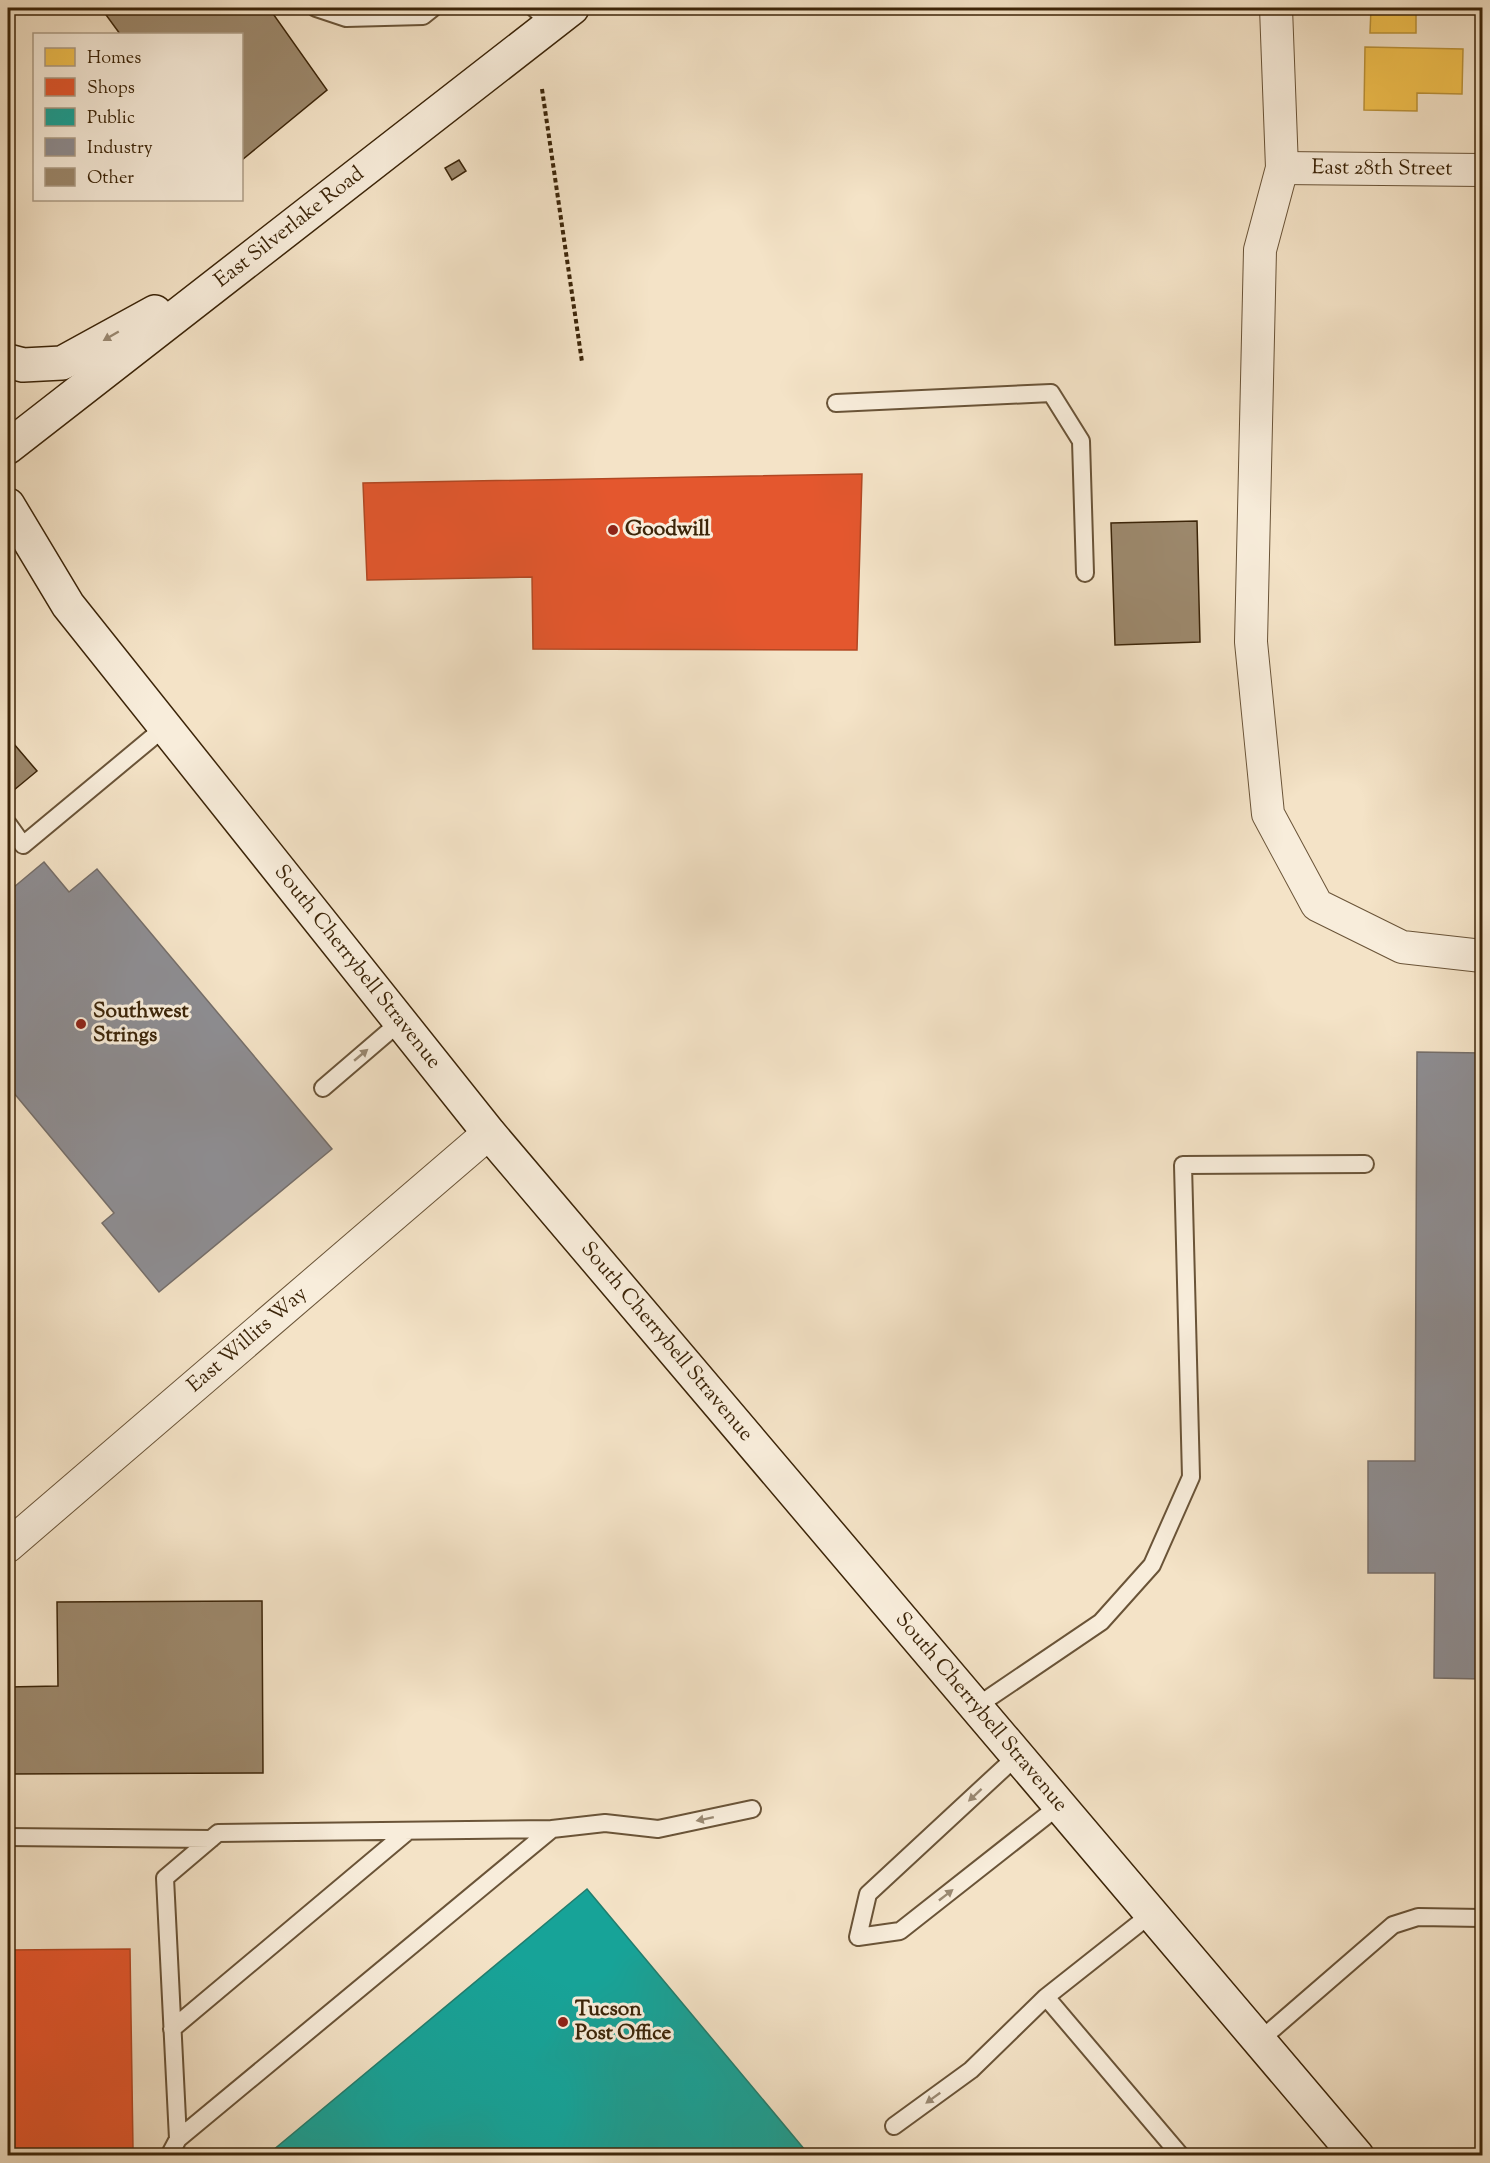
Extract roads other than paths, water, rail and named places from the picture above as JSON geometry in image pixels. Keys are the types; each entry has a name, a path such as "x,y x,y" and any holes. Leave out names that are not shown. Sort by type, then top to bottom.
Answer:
{"street":[{"path":"1276,8 1282,168 1260,250 1251,642 1268,814 1317,905 1402,947 1482,956"},
{"name":"East Silverlake Road","path":"8,447 219,282 552,13"},
{"name":"East 28th Street","path":"1282,168 1482,170"},
{"path":"8,361 23,365 62,363 133,323 219,282"},
{"name":"South Cherrybell Stravenue","path":"8,505 68,605 489,1133 978,1706 1150,1914 1357,2156"},
{"name":"East Willits Way","path":"8,1546 489,1133"}],"lane":[{"path":"316,8 346,18 423,16 433,8"},
{"path":"836,403 1051,393 1081,441 1085,573"},
{"path":"8,824 23,845 165,727"},
{"path":"323,1088 400,1022"},
{"path":"978,1706 1101,1622 1152,1565 1191,1477 1184,1166 1365,1164"},
{"path":"1018,1755 868,1894 858,1937 900,1931 1060,1805"},
{"path":"178,2139 165,1878 218,1833 552,1829 605,1823 658,1829 752,1809"},
{"path":"170,2156 178,2139 552,1829"},
{"path":"172,2029 408,1830"},
{"path":"8,1837 211,1839"},
{"path":"894,2126 971,2070 1046,1997 1150,1914"},
{"path":"1259,2041 1394,1925 1418,1917 1482,1918"},
{"path":"1046,1997 1181,2156"}],"place":[{"name":"Goodwill","path":"613,530"},
{"name":"Southwest Strings","path":"81,1024"},
{"name":"Tucson Post Office","path":"563,2022"}]}
